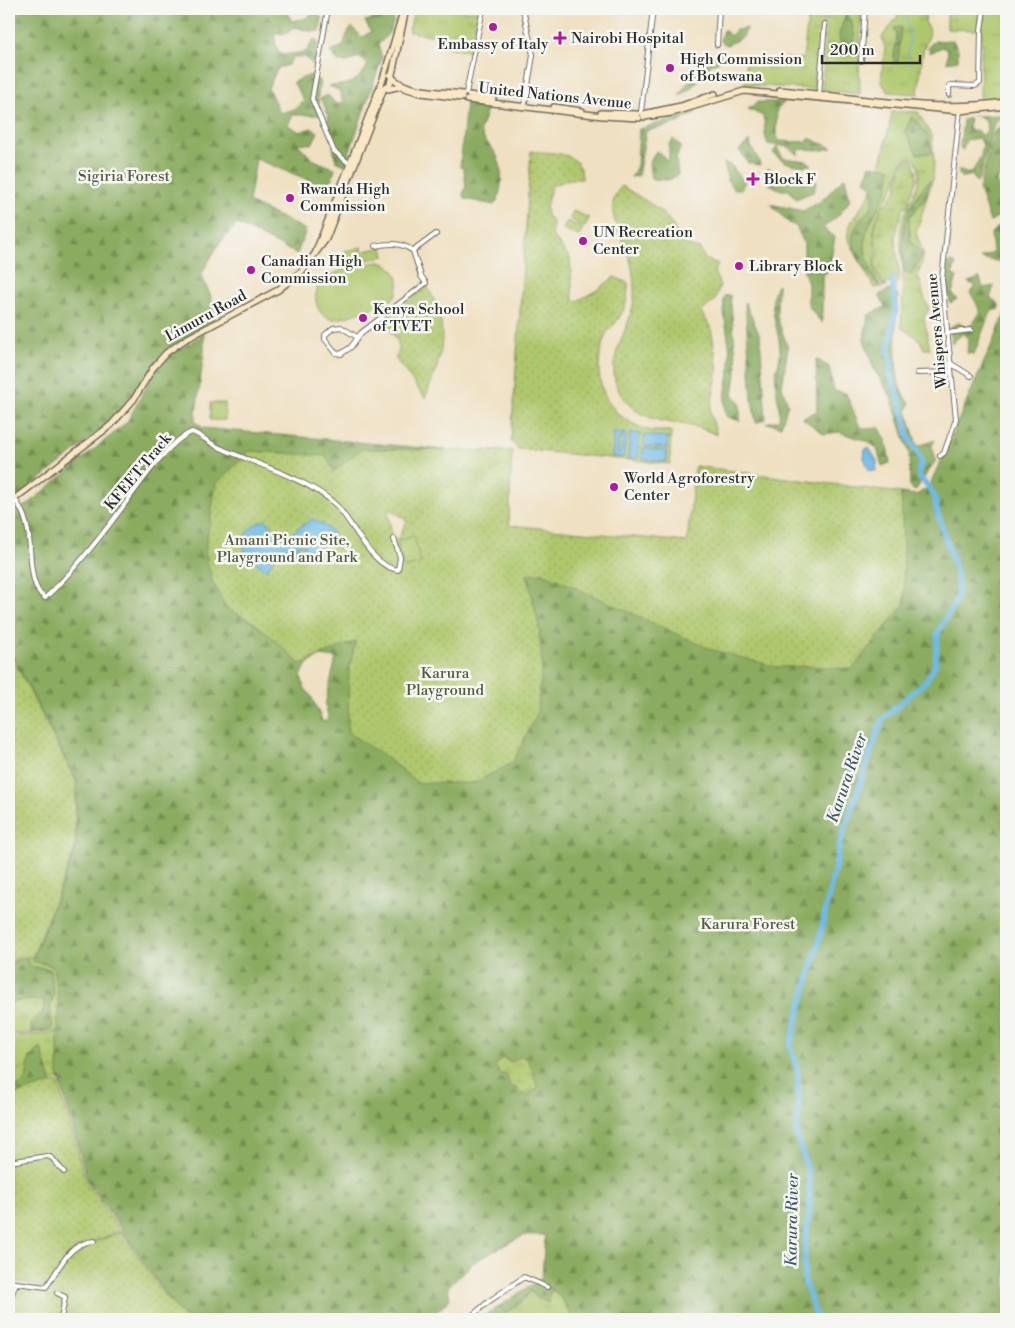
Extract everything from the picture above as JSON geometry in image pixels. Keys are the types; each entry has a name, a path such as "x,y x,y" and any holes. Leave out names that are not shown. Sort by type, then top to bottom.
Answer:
{"street":[{"path":"328,9 312,100 334,151 350,164 354,170"},
{"name":"Limuru Road","path":"312,259 350,164 374,116 386,84 384,75 405,9"},
{"name":"Limuru Road","path":"9,503 111,425 134,399 162,356 198,332 278,290 298,276 312,259 326,239 354,170 358,150 391,76 403,29 405,9"},
{"path":"466,96 483,9"},
{"path":"523,9 533,50 525,103"},
{"path":"641,115 653,9"},
{"path":"717,45 718,9"},
{"path":"860,61 866,9"},
{"path":"949,95 949,86 951,85 975,86 980,83 981,30 984,9"},
{"path":"819,94 824,24"},
{"path":"374,116 388,89 399,84 388,74 384,75"},
{"name":"United Nations Avenue","path":"386,84 399,84 421,93 466,96 604,113 641,115 681,106 741,88 819,94 848,99"},
{"name":"United Nations Avenue","path":"466,96 603,116 672,113 744,91 960,109 1006,106"},
{"name":"United Nations Avenue","path":"960,109 1006,102"},
{"name":"Whispers Avenue","path":"940,456 944,452 956,420 942,267 960,109"},
{"path":"350,164 357,161"},
{"path":"413,251 436,234"},
{"path":"357,337 344,327 331,330 325,335 336,353 345,352 357,337 426,282 413,251 407,247 394,244 375,246"},
{"path":"947,333 971,330"},
{"path":"950,363 971,376"},
{"path":"917,373 951,372"},
{"name":"KFEET Track","path":"15,499 22,511 29,533 35,587 45,598 80,562 160,459 178,441 192,432 220,448 295,480 328,498 343,513 373,554 398,570 400,557 394,539"},
{"path":"9,1162 47,1156 52,1158 64,1172"},
{"path":"9,1282 46,1287 71,1250 80,1244 94,1241"},
{"path":"468,1319 488,1302 524,1277 547,1287"},
{"path":"9,1302 16,1284"},
{"path":"57,1292 65,1297 61,1319"},
{"path":"9,1314 10,1319"}],"green space":[{"name":"Karura Forest","path":"9,9 290,9 288,11 291,21 304,19 316,12 322,18 320,31 310,31 295,27 286,34 274,33 276,46 281,55 306,52 314,39 318,41 313,65 305,57 293,57 288,65 278,68 268,88 280,113 295,109 304,100 293,82 312,74 320,82 318,99 323,115 293,115 288,125 300,132 311,128 318,132 312,144 297,143 312,159 335,169 329,188 256,159 249,202 306,230 297,254 237,224 218,245 201,275 210,294 215,316 211,327 159,358 123,413 10,503 21,507 26,506 127,422 160,362 204,334 204,352 195,421 203,428 445,450 362,449 378,543 392,570 348,732 383,755 539,627 526,574 543,573 776,667 811,666 905,603 901,493 916,495 929,487 1006,312 1006,1319 573,1319 563,1300 551,1288 548,1303 537,1298 531,1290 501,1319 480,1319 542,1278 545,1235 526,1235 473,1263 448,1287 450,1299 430,1319 187,1319 175,1307 88,1181 58,1074 58,997 53,966 32,961 76,849 77,781 9,649","holes":["321,656 336,658 325,705 329,719 323,722 311,696 304,687 301,676 307,664"]},
{"path":"393,9 392,24 388,33 378,45 382,58 345,165 336,161 329,119 324,104 320,99 328,95 336,104 343,102 339,90 328,86 352,82 361,75 368,64 359,57 348,62 338,62 330,52 343,46 347,34 352,27 362,37 371,32 365,21 384,17"},
{"path":"414,9 479,11 470,52 438,45 436,36 409,32"},
{"path":"809,9 825,9 817,89 745,85 746,59 783,62 784,58 803,59"},
{"path":"827,9 862,9 859,54 860,94 822,90"},
{"path":"899,9 926,9 925,22 930,33 923,51 918,94 888,92 881,81 885,48 882,37 897,18"},
{"path":"947,9 982,9 978,30 947,29"},
{"path":"986,9 1006,9 1006,97 980,101 982,22"},
{"path":"846,14 851,19 855,38 849,46 854,52 841,50 839,34"},
{"path":"901,27 898,63 893,63 897,36 894,28"},
{"path":"747,28 743,37 727,45 720,41 723,30 730,36 736,30"},
{"path":"953,40 958,50 958,60 947,62 948,49 942,47 930,53 928,47 934,41"},
{"path":"720,50 721,56 718,62 711,64 697,82 679,96 697,71"},
{"path":"466,102 488,106 480,131 500,163 501,188 494,205 465,199 463,194 466,187 464,169 460,167"},
{"path":"757,102 785,102 777,109 776,131 778,141 807,142 809,138 832,148 823,150 798,149 798,155 788,147 768,144 763,116 748,109"},
{"path":"696,112 678,123 646,131 638,176 631,177 637,166 639,129"},
{"path":"892,112 918,112 932,137 933,178 916,233 924,255 918,276 929,309 924,318 930,349 924,349 920,340 901,327 903,279 901,229 905,214 916,190 919,173 918,165 913,157 901,161 894,187 878,217 875,228 874,240 877,256 874,260 874,268 881,283 887,286 874,288 848,239 849,227 869,195 877,175"},
{"path":"1003,115 994,124 979,180 976,182 972,175 962,178 959,174 959,169 965,173 972,173 981,156 983,144 978,138 966,140 963,150 960,148 963,120 970,118 968,126 983,136 987,130 986,122 980,117 973,116"},
{"path":"912,116 929,137 932,153 917,154 905,131"},
{"path":"1006,119 1006,166 996,182 1005,200 1006,211 990,222 979,189 994,132"},
{"path":"673,139 681,146 676,159 678,175 669,180 651,179 649,164 656,151 664,156 665,161 669,160 669,145"},
{"path":"750,141 760,165 748,163 739,150"},
{"path":"777,147 783,158 807,161 812,165 801,166 786,162 773,153"},
{"path":"531,151 565,155 572,158 581,170 582,179 570,179 551,186 546,207 547,216 553,221 552,235 570,258 573,299 577,301 599,289 614,277 628,283 623,310 605,337 599,367 600,380 610,404 619,414 648,430 671,431 670,464 518,449 511,441"},
{"path":"912,159 917,178 908,205 903,208 895,237 900,278 896,284 883,283 875,268 875,260 879,256 874,235 875,226 881,207 888,203 896,191 903,162"},
{"path":"724,163 731,165 745,182 741,189 734,189 728,181"},
{"path":"870,165 890,168 890,180 887,190 866,234 865,250 879,286 863,266 853,240 853,232 872,206 873,188 864,179"},
{"path":"768,168 781,176 817,182 813,192 796,199 789,190 781,190 769,184"},
{"path":"845,177 850,200 839,215 823,228 835,237 831,258 834,264 822,277 822,323 808,306 808,284 804,271 804,243 796,226 789,223 770,204 803,211 821,201"},
{"path":"930,180 925,199 909,217 910,240 922,255 911,275 905,272 903,258 905,222 914,201"},
{"path":"622,186 663,214 683,242 700,249 705,259 718,264 714,272 720,285 715,300 701,312 711,328 718,369 710,412 717,435 699,427 646,416 631,407 616,385 615,357 630,318 634,290 631,263 613,214 613,204"},
{"path":"573,211 589,218 585,227 570,219"},
{"path":"567,221 583,228 579,236 563,229"},
{"path":"1004,222 1006,232 996,243 1002,262 980,258 993,253 991,233"},
{"path":"362,247 364,256 347,260 345,251"},
{"path":"383,247 385,256 367,260 365,251"},
{"path":"379,262 391,267 397,277 398,289 392,300 341,318 327,318 319,310 316,293 325,278 357,266"},
{"path":"952,262 956,264 952,274 957,277 952,293 957,299 950,303 945,277 946,263"},
{"path":"980,278 983,288 994,286 990,298 999,304 999,309 992,311 989,316 974,354 967,353 968,339 963,333 952,344 950,327 959,323 967,328 976,320 979,312 970,293 975,286 968,282"},
{"path":"778,284 777,317 788,348 782,387 788,404 781,426 766,423 779,420 776,371 780,348 773,307 774,291"},
{"path":"427,286 435,301 439,315 442,342 436,369 425,398 395,358 399,349 397,340 383,322"},
{"path":"889,290 898,295 897,369 903,395 910,403 907,411 917,446 935,440 932,446 936,460 915,491 910,487 909,452 891,397 874,369 864,339 868,315 885,307 879,295"},
{"path":"730,295 737,367 733,394 740,403 740,421 726,416 725,409 730,358 724,312 724,296"},
{"path":"745,302 760,336 766,419 756,423 752,400"},
{"path":"816,359 829,367 834,391 846,393 860,427 871,429 879,427 886,440 890,463 882,466 877,448 867,441 839,432 824,434 802,418 817,411"},
{"path":"210,403 225,403 225,420 210,420"},
{"name":"Karura Playground","path":"362,449 512,451 509,525 687,542 695,466 901,493 905,603 852,669 811,666 776,667 710,649 543,573 527,574 539,627 542,665 537,714 512,763 474,783 418,783 383,755 348,733 349,670 356,641 300,664 253,622 226,608 213,583 205,552 216,484 250,451 325,456 334,471","holes":["391,509 407,521 398,539 392,536 388,511"]},
{"path":"414,536 421,563 404,568 397,541"},
{"path":"9,651 76,781 75,849 33,956 9,960"},
{"path":"51,954 65,1030 9,1035 9,962"},
{"path":"23,956 33,967 50,969 54,996 50,1005 53,1028 31,1033 31,1022 43,1012 44,1000 25,1000 9,1003 9,966"},
{"path":"66,1032 59,1079 9,1095 9,1037"},
{"path":"41,1048 72,1152 21,1099 17,1087 26,1080 30,1057"},
{"path":"520,1057 526,1058 533,1070 537,1088 526,1094 510,1086 507,1076 500,1073 495,1066 502,1058 512,1062"},
{"path":"58,1082 86,1181 120,1231 74,1249 48,1288 9,1280 9,1096"},
{"path":"121,1232 166,1296 185,1319 9,1319 9,1306 18,1286 48,1289 75,1250"},
{"path":"550,1288 563,1300 573,1319 499,1318 524,1300 531,1290 537,1298"}],"water":[{"path":"614,432 619,432 618,453 621,453 622,433 626,433 624,457 612,457"},
{"path":"630,433 640,434 638,459 628,458"},
{"path":"645,435 668,437 667,448 644,446"},
{"path":"643,448 667,451 666,462 642,459"},
{"path":"869,448 877,461 876,471 869,470 864,458 865,449"},
{"path":"312,519 324,525 334,534 330,540 326,539 318,549 305,550 304,545 298,545 297,550 291,553 288,547 273,559 267,570 252,559 244,549 244,538 250,529 260,522 266,520 274,529 291,537 293,532"}],"waterway":[{"path":"905,15 911,40 908,47 908,56 915,71"},
{"name":"Karura River","path":"817,1319 804,1279 805,1242 810,1209 809,1174 796,1133 799,1103 797,1067 790,1046 819,941 840,843 882,720 927,680 935,665 938,633 957,598 958,584 955,567 936,508 935,499 929,487 919,477 919,468 922,465 920,457 909,438 902,406 890,374 892,361 888,352 896,311 892,279"}],"place":[{"name":"Embassy of Italy","path":"493,27"},
{"name":"Nairobi Hospital","path":"560,38"},
{"name":"High Commission of Botswana","path":"670,68"},
{"name":"Block F","path":"753,179"},
{"name":"Rwanda High Commission","path":"290,198"},
{"name":"UN Recreation Center","path":"583,241"},
{"name":"Library Block","path":"739,266"},
{"name":"Canadian High Commission","path":"251,270"},
{"name":"Kenya School of TVET","path":"363,318"},
{"name":"World Agroforestry Center","path":"614,487"}],"park label":[{"name":"Sigiria Forest","path":"124,176"},
{"name":"Amani Picnic Site, Playground and Park","path":"287,548"}]}
